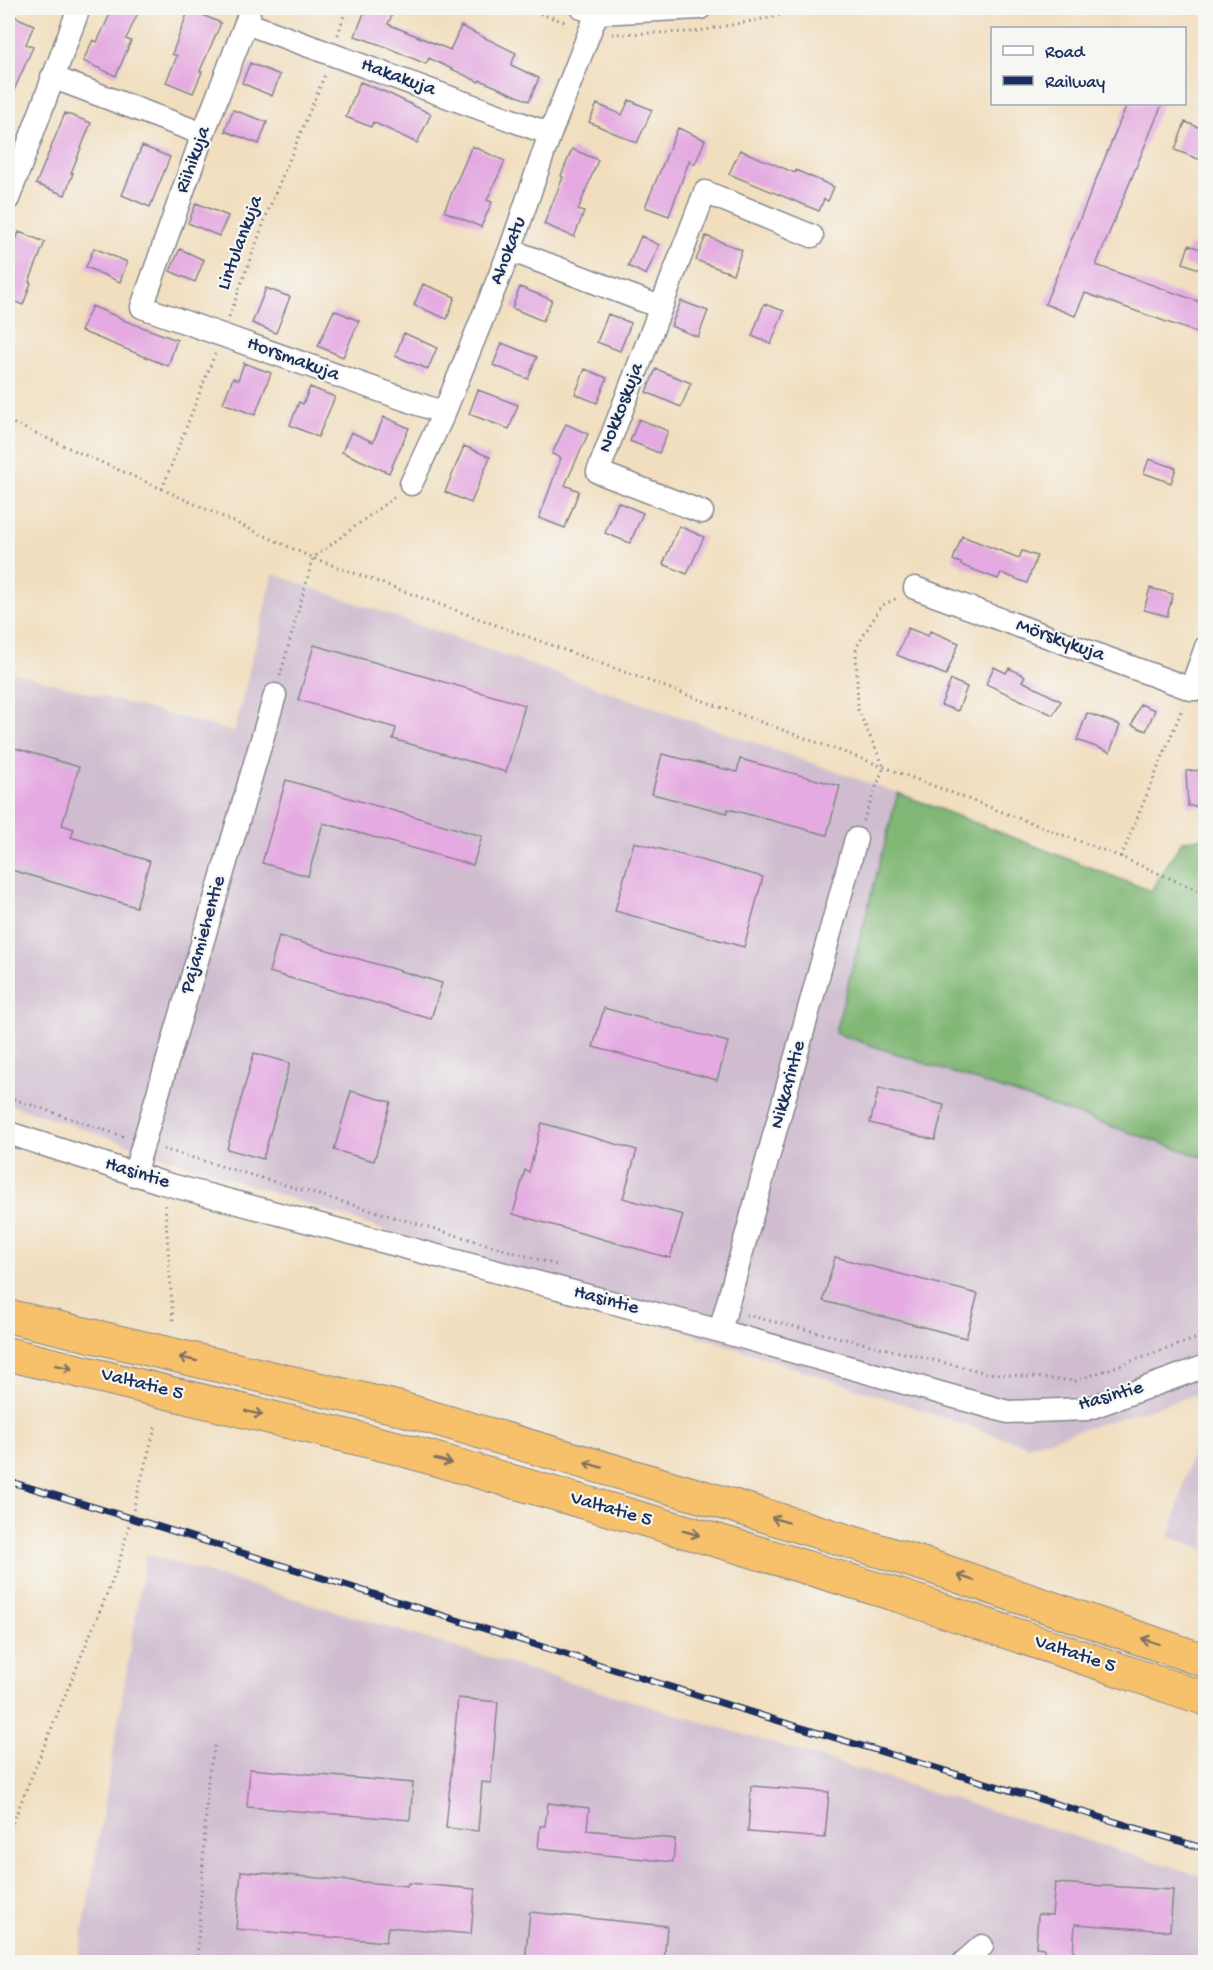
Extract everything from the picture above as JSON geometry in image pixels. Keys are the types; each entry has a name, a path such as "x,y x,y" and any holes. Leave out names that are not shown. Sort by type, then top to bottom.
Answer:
{"highway":[{"name":"Valtatie 5","path":"8,1316 421,1415 735,1506 932,1567 1206,1661"},
{"name":"Valtatie 5","path":"8,1354 397,1448 900,1596 1206,1699"}],"street":[{"path":"8,199 79,8"},
{"path":"590,17 700,8"},
{"name":"Ahokatu","path":"411,484 444,413 510,250 590,17"},
{"name":"Hakakuja","path":"247,19 333,54 550,134"},
{"name":"Riihikuja","path":"142,307 203,134 247,19"},
{"path":"52,77 203,134"},
{"name":"Nokkoskuja","path":"702,512 598,472 705,192 812,236"},
{"path":"510,250 660,307"},
{"name":"Horsmakuja","path":"142,307 444,413"},
{"name":"Mörskykuja","path":"915,588 1198,689"},
{"path":"1198,689 1206,646"},
{"name":"Pajamiehentie","path":"134,1174 275,695"},
{"name":"Nikkarintie","path":"724,1321 856,839"},
{"name":"Hasintie","path":"8,1133 163,1183 724,1321 1008,1412 1087,1408 1206,1366"},
{"path":"964,1962 982,1946"}],"path":[{"name":"Lintulankuja","path":"162,489 270,206 333,54 346,8"},
{"path":"523,8 590,17"},
{"path":"8,421 313,558 884,767 1121,857 1206,894"},
{"path":"275,695 313,558 411,484"},
{"path":"856,839 884,767 858,710 856,648 881,606 915,588"},
{"path":"1121,857 1198,689"},
{"path":"8,1097 143,1143 566,1267"},
{"path":"163,1183 173,1320"},
{"path":"724,1321 987,1373 1076,1381 1206,1335"},
{"path":"8,1834 118,1567 156,1424"},
{"path":"197,1962 208,1777 215,1746"}],"shaded area":[{"path":"273,574 898,793 835,1033 1205,1158 1205,1392 1028,1446 8,1104 8,671 234,732"},
{"path":"1205,1402 1205,1549 1170,1537"},
{"path":"146,1554 835,1762 1205,1877 1205,1962 78,1962"},
{"path":"8,1955 78,1962 8,1962"}],"green space":[{"path":"898,793 1151,891 1182,841 1205,837 1205,1158 835,1033"}],"building":[{"path":"113,8 140,8 126,39 131,41 116,76 83,61 93,40 97,42"},
{"path":"366,8 395,8 388,24 450,50 461,26 516,53 511,65 539,78 529,101 480,80 479,82 429,58 426,64 355,36"},
{"path":"189,9 221,23 193,93 166,82 177,56 172,54"},
{"path":"11,15 34,25 26,44 33,47 8,104 8,23"},
{"path":"250,63 280,75 272,96 242,83"},
{"path":"360,82 431,114 417,143 373,122 371,127 346,117"},
{"path":"629,100 652,110 637,143 589,122 597,104 622,115"},
{"path":"1127,105 1162,105 1096,265 1206,304 1206,336 1085,293 1075,316 1045,304"},
{"path":"233,110 267,122 259,144 225,131"},
{"path":"65,113 91,123 71,173 73,173 65,195 36,184"},
{"path":"1185,122 1206,130 1206,162 1175,150"},
{"path":"678,128 705,140 695,164 689,161 669,216 645,207"},
{"path":"142,146 170,157 150,207 122,195"},
{"path":"472,146 505,161 487,200 492,202 481,227 444,211"},
{"path":"572,149 598,160 578,210 584,212 574,237 544,224"},
{"path":"740,150 795,173 796,170 834,187 828,201 824,199 819,211 729,174"},
{"path":"196,203 228,216 219,236 188,223"},
{"path":"19,232 45,242 29,282 31,283 23,305 8,299 8,261"},
{"path":"641,236 659,245 646,275 628,266"},
{"path":"706,236 742,250 733,274 696,260"},
{"path":"1189,245 1206,251 1206,272 1183,263"},
{"path":"94,248 127,262 120,282 86,267"},
{"path":"180,249 204,260 195,282 170,271"},
{"path":"423,284 455,297 447,319 414,305"},
{"path":"520,287 552,300 543,321 512,308"},
{"path":"266,288 290,297 276,333 252,323"},
{"path":"681,301 708,311 698,337 671,326"},
{"path":"764,304 784,311 771,344 752,336"},
{"path":"92,306 177,340 168,366 81,331"},
{"path":"334,310 359,321 343,357 318,346"},
{"path":"608,314 631,323 620,351 597,342"},
{"path":"404,333 437,348 428,369 395,356"},
{"path":"502,343 537,357 528,379 493,365"},
{"path":"244,363 271,373 255,415 223,403 233,378 238,380"},
{"path":"585,369 607,378 597,403 575,394"},
{"path":"656,369 691,383 681,407 646,392"},
{"path":"310,387 335,397 318,437 290,425 299,402 303,404"},
{"path":"478,390 518,405 509,429 469,414"},
{"path":"384,417 409,428 389,473 342,452 351,432 373,442"},
{"path":"639,419 668,431 659,453 630,441"},
{"path":"566,424 588,434 565,485 579,491 565,528 539,518 561,458 552,454"},
{"path":"464,446 490,457 471,503 445,492"},
{"path":"1149,459 1176,468 1171,483 1144,473"},
{"path":"618,502 643,513 630,543 605,533"},
{"path":"679,526 704,537 687,574 663,564"},
{"path":"962,536 1019,558 1022,551 1037,556 1027,583 1001,573 998,579 953,560"},
{"path":"1150,588 1173,594 1167,616 1144,610"},
{"path":"908,628 928,636 930,631 959,643 946,675 897,655"},
{"path":"314,645 525,705 506,772 393,739 396,728 298,700"},
{"path":"994,667 1006,673 1009,668 1025,676 1022,681 1061,701 1053,715 986,684"},
{"path":"951,680 967,687 958,711 941,705"},
{"path":"1140,704 1155,710 1146,731 1132,725"},
{"path":"1087,713 1120,725 1110,752 1077,740"},
{"path":"8,746 79,767 62,825 74,829 71,837 150,861 136,907 8,869"},
{"path":"662,754 737,772 740,759 840,786 827,835 728,809 727,813 652,794"},
{"path":"1206,770 1206,806 1188,806 1186,771"},
{"path":"286,780 482,836 473,865 323,823 308,876 262,863"},
{"path":"634,842 763,877 744,947 615,911"},
{"path":"279,936 442,983 431,1019 269,972"},
{"path":"604,1008 728,1042 717,1080 593,1047"},
{"path":"254,1053 290,1063 263,1159 227,1149"},
{"path":"879,1088 944,1105 935,1140 870,1123"},
{"path":"351,1091 391,1102 374,1161 334,1150"},
{"path":"542,1123 637,1150 623,1198 683,1215 670,1258 513,1214 525,1170 529,1172"},
{"path":"835,1257 978,1294 966,1338 823,1301"},
{"path":"458,1698 498,1702 491,1783 482,1782 478,1831 446,1828"},
{"path":"250,1769 413,1783 410,1820 247,1807"},
{"path":"751,1786 829,1792 825,1838 748,1832"},
{"path":"548,1803 589,1808 587,1830 675,1839 673,1862 538,1848 540,1826 545,1826"},
{"path":"241,1871 407,1886 408,1883 475,1889 471,1934 388,1927 386,1942 236,1929"},
{"path":"1055,1883 1173,1890 1170,1931 1075,1924 1073,1954 1044,1952 1044,1948 1036,1947 1038,1914 1052,1915"},
{"path":"530,1912 667,1926 664,1962 525,1962"}],"railway":[{"path":"8,1481 779,1721 1206,1849"}]}
